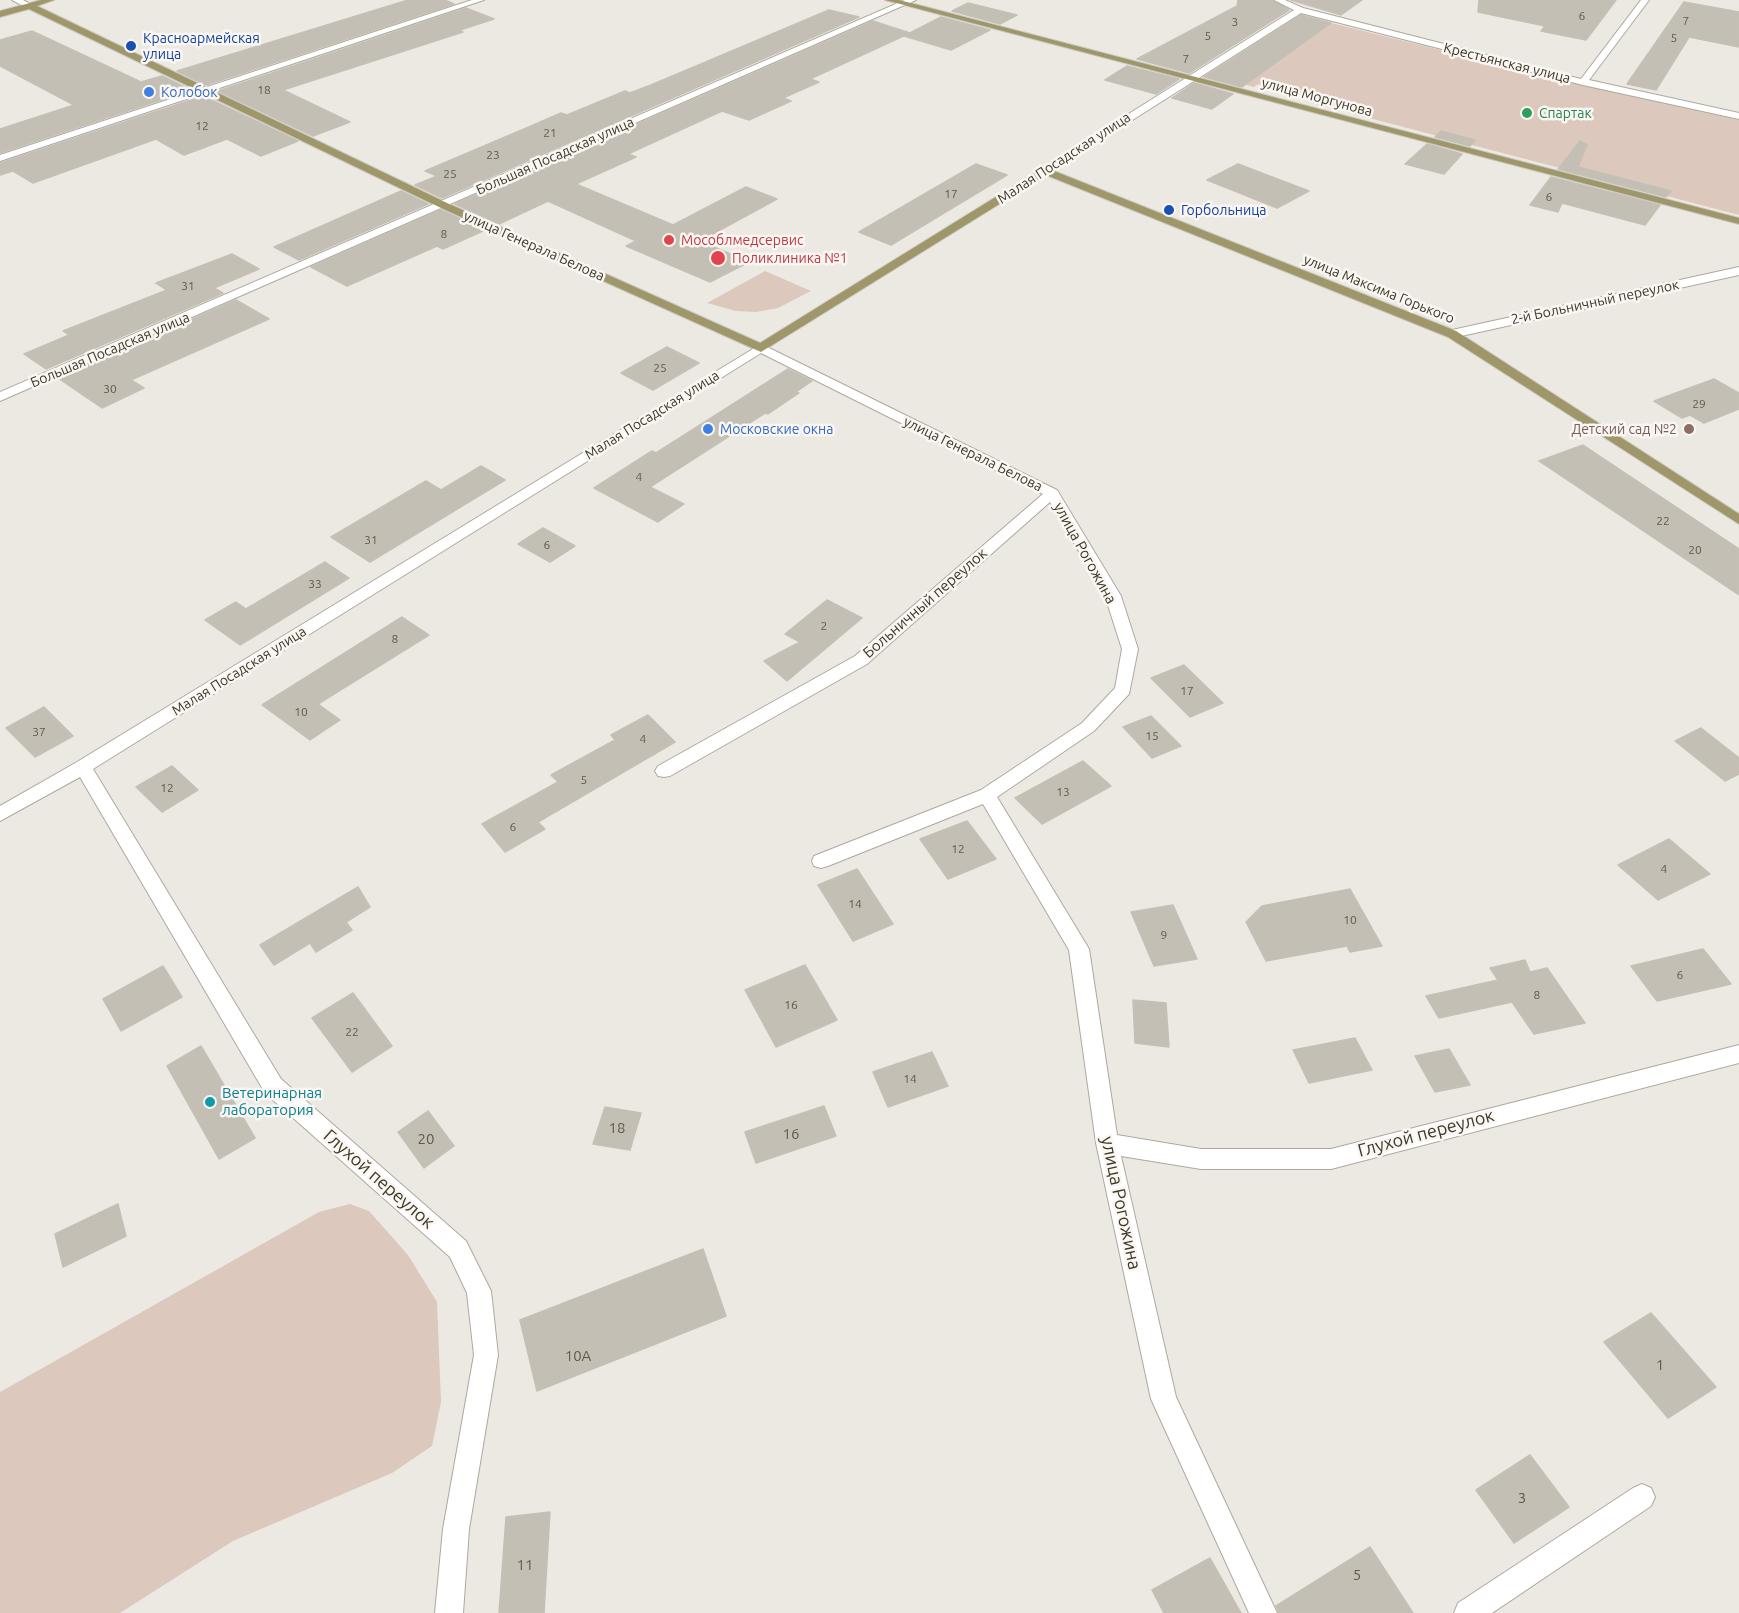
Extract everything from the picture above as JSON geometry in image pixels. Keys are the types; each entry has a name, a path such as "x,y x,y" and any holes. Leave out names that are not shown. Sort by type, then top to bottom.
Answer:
{"main road":[{"path":"0,15 50,0"},
{"name":"улица Моргунова","path":"889,0 908,2 1739,221"},
{"name":"улица Генерала Белова","path":"30,6 443,205 761,348"},
{"name":"улица Максима Горького","path":"1045,171 1452,334 1739,520"},
{"name":"Малая Посадская улица","path":"761,348 1045,171"}],"street":[{"name":"улица Генерала Белова","path":"16,0 30,6"},
{"path":"0,158 480,0"},
{"name":"Крестьянская улица","path":"1278,0 1300,10 1583,82 1739,116"},
{"path":"1583,82 1645,0"},
{"name":"Большая Посадская улица","path":"0,397 908,2"},
{"name":"Малая Посадская улица","path":"1045,171 1300,10"},
{"name":"2-й Больничный переулок","path":"1452,334 1739,271"},
{"name":"улица Генерала Белова","path":"761,348 1052,493"},
{"name":"Малая Посадская улица","path":"0,814 82,767 761,348"},
{"name":"Больничный переулок","path":"664,771 861,660 1052,493"},
{"name":"улица Рогожина","path":"821,861 987,795 1088,727 1123,690 1130,649 1113,596 1052,493"},
{"name":"Глухой переулок","path":"82,767 273,1086 458,1249 479,1291 486,1355 456,1529 449,1613"},
{"name":"улица Рогожина","path":"987,795 1079,949 1107,1143 1164,1399 1263,1613"},
{"name":"Глухой переулок","path":"1107,1143 1201,1160 1331,1158 1739,1054"},
{"path":"1468,1613 1642,1497"}],"shaded area":[{"name":"Спартак","path":"1315,19 1582,85 1739,120 1739,215 1308,102 1312,98 1258,84 1254,87 1228,80"},
{"path":"765,271 811,291 778,308 756,312 736,311 707,303"},
{"path":"350,1204 369,1211 408,1255 437,1302 441,1402 432,1446 392,1473 233,1541 120,1613 0,1613 0,1392 319,1212"}],"building":[{"path":"408,0 445,0 454,4 206,85 177,71"},
{"path":"1238,0 1272,0 1289,10 1189,73 1137,59 1237,6"},
{"path":"1291,0 1362,0 1341,15"},
{"path":"1479,0 1616,0 1586,40 1541,31 1545,26 1478,12"},
{"path":"1684,2 1739,12 1739,47 1689,37 1656,90 1627,84"},
{"path":"968,3 1017,15 1000,24 952,11"},
{"path":"466,8 494,19 460,30 463,32 283,90 350,122 313,136 218,91"},
{"path":"829,10 859,17 442,198 415,185 437,176 425,171 561,113 567,115 625,91 630,93 651,85"},
{"path":"1301,15 1331,23 1242,87 1204,77"},
{"path":"941,17 990,30 951,50 904,36"},
{"path":"873,21 910,33 810,79 819,82 783,98 791,101 749,120 722,111 628,154 636,157 576,184 673,225 746,187 777,199 700,241 749,262 710,282 626,246 636,241 548,201 499,224 455,204"},
{"path":"32,31 141,82 162,76 191,90 0,153 0,129 74,105 0,66 0,40"},
{"path":"1127,66 1179,79 1156,94 1105,80"},
{"path":"1194,83 1233,94 1212,109 1172,98"},
{"path":"203,96 298,141 261,156 227,139 184,155 156,139 33,183 13,171 0,175 0,163"},
{"path":"1441,131 1475,140 1470,146 1435,137"},
{"path":"1580,141 1587,145 1578,167 1671,191 1666,197 1558,169"},
{"path":"1427,144 1462,154 1444,174 1405,164"},
{"path":"976,164 1007,175 891,245 859,232"},
{"path":"1238,164 1309,191 1277,208 1207,180"},
{"path":"1551,177 1660,205 1645,225 1562,203 1558,212 1530,205"},
{"path":"401,191 428,204 299,260 274,247"},
{"path":"441,210 485,230 443,249 437,246 347,286 311,267"},
{"path":"232,254 259,269 214,288 223,293 46,369 24,354 69,335 63,331 167,290 156,283"},
{"path":"236,300 269,319 131,380 144,388 102,408 58,378"},
{"path":"667,347 699,363 653,390 621,373"},
{"path":"788,369 812,381 796,392 799,393 768,414 765,413 650,487 684,504 658,522 594,488 652,451 656,453"},
{"path":"1714,379 1739,393 1739,409 1704,423 1690,415 1682,418 1654,401"},
{"path":"1583,445 1739,549 1739,595 1539,461"},
{"path":"481,466 505,480 370,562 331,537 426,481 441,490"},
{"path":"543,528 575,546 550,562 518,544"},
{"path":"325,562 349,578 240,645 205,620 236,602 246,609"},
{"path":"827,600 862,618 787,681 764,661 800,642 785,634"},
{"path":"402,617 429,635 318,704 340,720 310,740 262,705"},
{"path":"1184,665 1223,703 1190,717 1151,678"},
{"path":"44,707 73,736 35,757 6,728"},
{"path":"648,715 675,742 538,822 545,829 505,852 482,824 558,782 551,775 615,740 611,735"},
{"path":"1151,716 1181,746 1152,758 1123,727"},
{"path":"1701,728 1739,758 1739,774 1725,781 1675,741"},
{"path":"1083,761 1111,786 1042,824 1015,798"},
{"path":"172,766 198,790 162,812 136,787"},
{"path":"967,821 996,859 948,879 920,839"},
{"path":"1669,839 1710,874 1658,900 1618,865"},
{"path":"857,869 893,924 853,941 818,885"},
{"path":"358,887 370,907 346,922 352,930 316,952 310,943 274,965 260,945"},
{"path":"1350,889 1382,946 1350,952 1347,946 1266,961 1246,922 1262,906"},
{"path":"1173,905 1197,959 1154,966 1131,912"},
{"path":"1703,949 1731,984 1657,1001 1631,966"},
{"path":"1525,960 1530,972 1547,968 1585,1023 1534,1034 1512,1002 1439,1018 1426,996 1498,980 1490,968"},
{"path":"805,965 837,1020 776,1047 745,990"},
{"path":"163,966 182,997 121,1031 103,999"},
{"path":"353,993 392,1046 352,1072 312,1018"},
{"path":"1133,1000 1166,1003 1169,1047 1135,1043"},
{"path":"1355,1038 1372,1070 1309,1083 1293,1050"},
{"name":"Ветеринарная лаборатория","path":"201,1046 255,1138 219,1159 167,1066"},
{"path":"1449,1049 1470,1085 1435,1092 1415,1056"},
{"path":"932,1052 948,1086 888,1107 873,1072"},
{"path":"824,1106 836,1136 756,1163 745,1132"},
{"path":"605,1107 641,1113 630,1150 593,1144"},
{"path":"428,1111 454,1146 424,1168 398,1132"},
{"path":"118,1204 126,1236 63,1267 55,1234"},
{"path":"703,1249 726,1316 537,1391 520,1320"},
{"path":"1651,1313 1716,1387 1668,1418 1604,1342"},
{"path":"1530,1455 1569,1507 1514,1543 1476,1490"},
{"path":"550,1512 544,1613 499,1613 506,1517"},
{"path":"1370,1547 1413,1613 1279,1613 1276,1606"},
{"path":"1210,1558 1241,1613 1164,1613 1152,1590"}],"place":[{"name":"Красноармейская улица","path":"131,46"},
{"name":"Колобок","path":"149,92"},
{"name":"Спартак","path":"1527,113"},
{"name":"Горбольница","path":"1169,210"},
{"name":"Мособлмедсервис","path":"669,240"},
{"name":"Поликлиника №1","path":"718,258"},
{"name":"Московские окна","path":"708,429"},
{"name":"Детский сад №2","path":"1689,429"},
{"name":"Ветеринарная лаборатория","path":"210,1102"}]}
